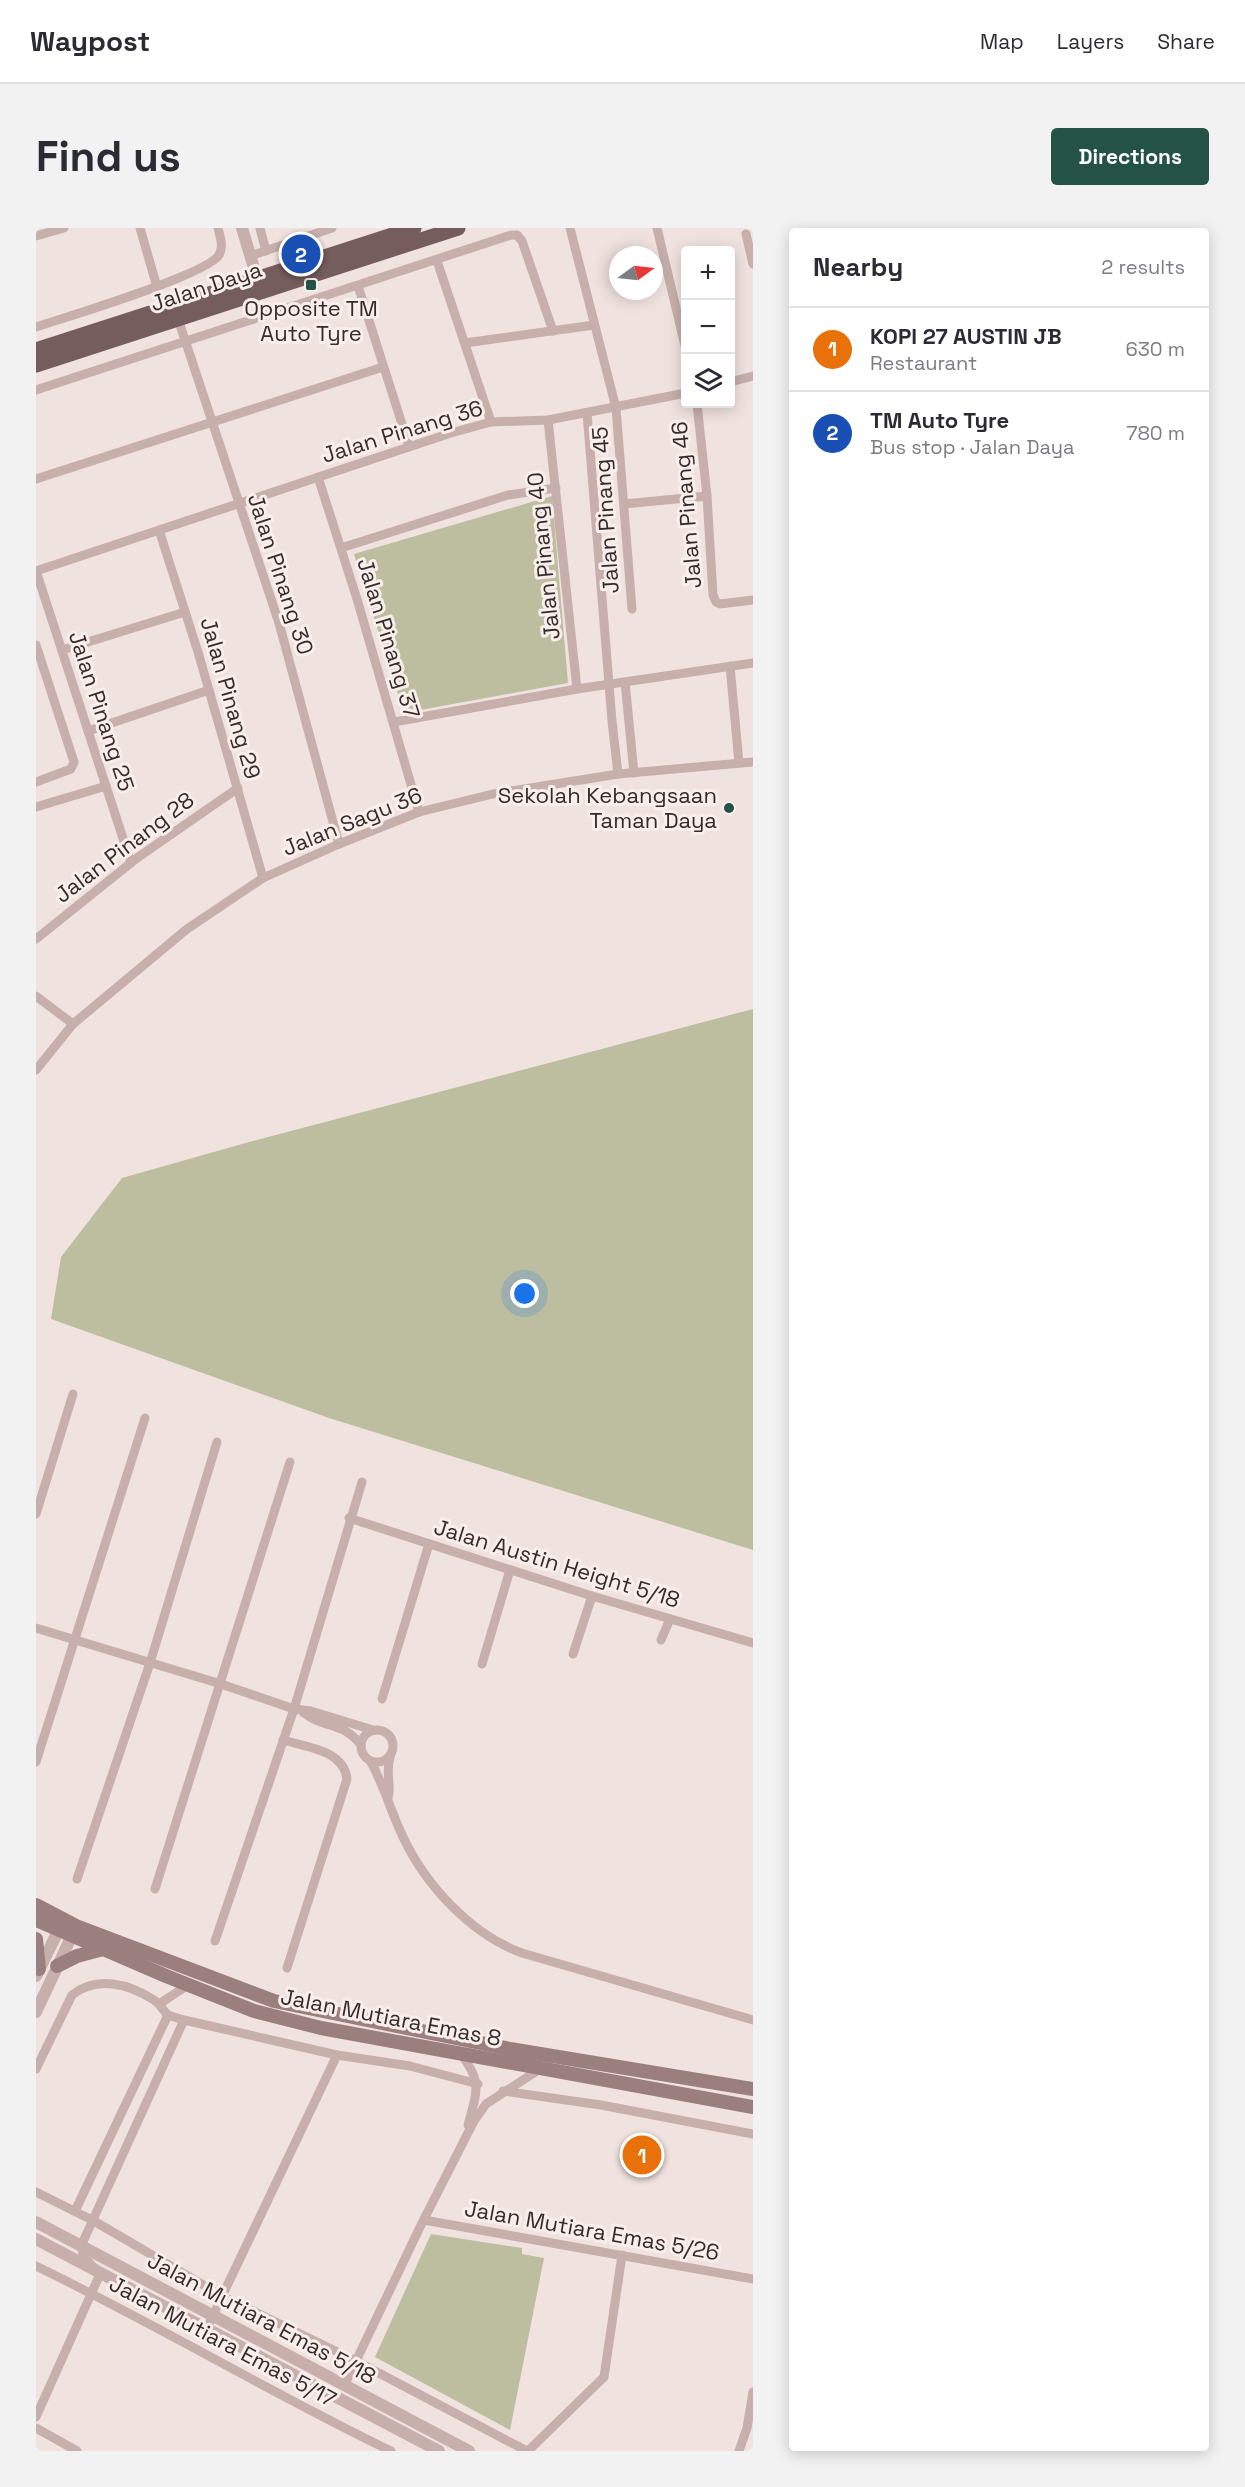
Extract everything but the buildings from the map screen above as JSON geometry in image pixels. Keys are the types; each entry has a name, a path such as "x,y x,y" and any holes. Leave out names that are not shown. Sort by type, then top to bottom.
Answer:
{"main road":[{"name":"Jalan Daya","path":"36,365 178,319 258,286 414,228"},
{"name":"Jalan Daya","path":"36,350 458,228"},
{"name":"Jalan Mutiara Emas 8","path":"36,1905 67,1928 103,1949 254,2011 298,2022 540,2069 753,2107"},
{"name":"Jalan Mutiara Emas 8","path":"36,1920 67,1928 274,2001 510,2049 753,2089"},
{"path":"36,1939 38,1973"},
{"path":"57,1966 77,1956 103,1949"}],"street":[{"path":"36,236 62,228"},
{"path":"140,228 157,287"},
{"path":"36,327 157,287 215,260 221,251 218,228"},
{"path":"242,228 258,286"},
{"path":"260,228 266,251"},
{"path":"250,256 332,228"},
{"name":"Jalan Pinang 45","path":"570,228 616,408 632,609"},
{"path":"657,228 681,329"},
{"path":"746,234 753,264"},
{"path":"36,390 511,236 517,236 522,241 553,331"},
{"path":"437,261 491,422"},
{"path":"358,286 409,446"},
{"name":"Jalan Pinang 30","path":"178,319 279,623 339,844"},
{"path":"465,344 594,325"},
{"path":"36,478 383,367"},
{"path":"735,381 753,376"},
{"name":"Jalan Pinang 36","path":"36,571 409,446 491,422 548,420 681,394"},
{"name":"Jalan Pinang 46","path":"697,408 707,496 713,595 716,602 720,604 753,600"},
{"path":"587,413 618,774"},
{"name":"Jalan Pinang 40","path":"548,420 577,689"},
{"name":"Jalan Pinang 37","path":"318,477 394,722 419,812"},
{"path":"341,548 508,495 555,488"},
{"path":"624,504 707,496"},
{"name":"Jalan Pinang 29","path":"159,530 209,690 263,878"},
{"name":"Jalan Pinang 25","path":"36,571 131,863"},
{"path":"62,650 185,612"},
{"path":"36,645 74,762 71,769 36,782"},
{"path":"394,722 577,689 753,663"},
{"path":"730,666 739,763"},
{"path":"625,682 634,773"},
{"path":"88,731 209,690"},
{"name":"Jalan Sagu 36","path":"36,1070 73,1024 187,929 263,878 339,844 419,812 493,794 618,774 753,762"},
{"path":"36,807 106,786"},
{"name":"Jalan Pinang 28","path":"36,939 131,863 238,788"},
{"path":"36,996 73,1024"},
{"path":"36,1514 74,1394"},
{"path":"36,1762 146,1418"},
{"path":"77,1879 150,1663 217,1442"},
{"path":"155,1889 290,1462"},
{"path":"215,1941 283,1740 299,1711 349,1518 362,1482"},
{"name":"Jalan Austin Height 5/18","path":"349,1518 592,1596 753,1643"},
{"path":"382,1700 429,1544"},
{"path":"482,1664 510,1570"},
{"path":"573,1654 592,1596"},
{"path":"661,1640 670,1619"},
{"path":"36,1628 221,1684 299,1711 310,1718 350,1732 361,1745 363,1755 371,1762 403,1837 422,1868 460,1912 494,1940 522,1953 753,2020"},
{"path":"299,1711 311,1711 383,1731 391,1737 394,1747 387,1776 391,1791 388,1798"},
{"path":"361,1745 364,1736 373,1730"},
{"path":"283,1740 336,1758 346,1770 347,1779 287,1968"},
{"path":"371,1762 381,1762 390,1757"},
{"path":"36,2012 57,1966 67,1928"},
{"path":"38,1973 67,1928"},
{"path":"36,2069 72,1995 81,1988 94,1984 121,1985 159,2004 168,2015 184,2020 337,2055 410,2066 478,2084"},
{"path":"159,2004 188,1985"},
{"path":"75,2211 168,2015"},
{"path":"36,2417 100,2274 84,2256 81,2246 184,2020"},
{"path":"460,2053 472,2068 478,2084 465,2136"},
{"path":"206,2330 337,2055"},
{"path":"345,2384 358,2362 465,2136 486,2104 540,2069"},
{"path":"503,2091 601,2105 753,2134"},
{"path":"36,2192 94,2221 222,2296 358,2362 528,2451 604,2377 622,2255"},
{"name":"Jalan Mutiara Emas 5/26","path":"424,2220 753,2279"},
{"name":"Jalan Mutiara Emas 5/18","path":"36,2222 469,2451"},
{"name":"Jalan Mutiara Emas 5/18","path":"36,2239 439,2451"},
{"name":"Jalan Mutiara Emas 5/17","path":"36,2266 92,2293 326,2420 391,2451"},
{"path":"739,2451 747,2428 753,2392"},
{"path":"36,2428 77,2451"}],"green space":[{"path":"552,496 568,683 404,713 354,554"},
{"path":"753,1009 753,1550 329,1418 51,1319 61,1257 122,1178 249,1142"},
{"path":"431,2234 522,2248 522,2254 544,2258 510,2430 375,2357"}],"place":[{"name":"TM Auto Tyre","path":"301,254"},
{"name":"Opposite TM Auto Tyre","path":"311,285"},
{"name":"Sekolah Kebangsaan Taman Daya","path":"729,808"},
{"name":"KOPI 27 AUSTIN JB","path":"642,2155"}]}
